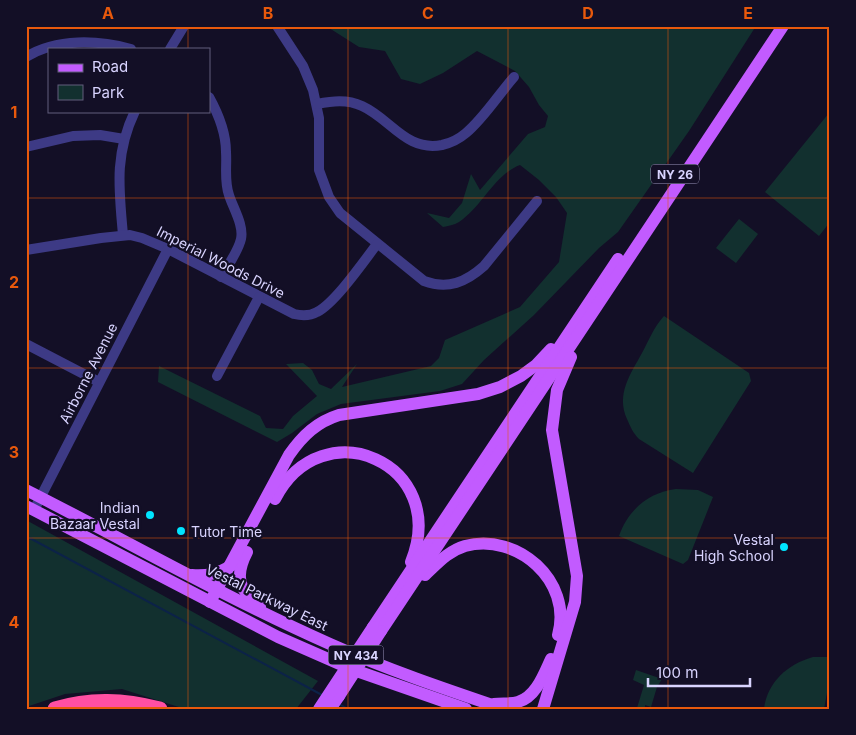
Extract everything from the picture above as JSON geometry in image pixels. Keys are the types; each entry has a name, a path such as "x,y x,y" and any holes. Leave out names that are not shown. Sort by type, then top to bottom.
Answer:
{"highway":[{"path":"55,709 94,701 116,701 160,709"}],"main road":[{"name":"NY 26","path":"320,709 404,590 773,26"},
{"name":"NY 26","path":"581,322 783,26"},
{"path":"215,605 289,455 300,439 311,429 339,415 478,394 500,387 536,365 581,322"},
{"path":"543,709 575,602 577,576 552,430 557,390 581,322"},
{"path":"189,575 213,575 236,565 278,493 299,467 324,456 336,453 352,453 381,461 395,472 407,486 416,502 419,521 418,540 404,590"},
{"name":"Vestal Parkway East","path":"26,490 222,593 331,645 375,663 504,709"},
{"name":"NY 434","path":"30,508 278,637 344,666 466,709"},
{"path":"404,590 445,556 456,549 476,544 494,544 512,549 521,552 534,562 547,576 559,602 561,613 560,628 535,709"},
{"path":"236,565 244,592 252,601 274,618"},
{"name":"NY 26","path":"330,709 377,629"},
{"path":"490,704 524,700 532,694 551,659"},
{"path":"549,691 553,709"}],"street":[{"path":"171,48 184,26"},
{"path":"277,26 303,66 313,90 319,118 319,170 329,197 340,213 424,281 440,285 459,283 474,274 484,266 537,200"},
{"path":"26,57 55,45 89,42 127,48"},
{"path":"317,104 342,101 362,106 408,139 427,146 438,146 454,142 465,134 514,77"},
{"path":"210,100 218,114 224,133 226,178 229,195 241,232 239,246 221,277"},
{"path":"123,235 118,171 124,139 136,112"},
{"path":"26,147 74,136 100,135 124,139"},
{"name":"Imperial Woods Drive","path":"26,250 123,235 142,238 168,249 294,314 306,316 316,314 336,295 378,244"},
{"name":"Airborne Avenue","path":"30,508 40,497 168,249"},
{"path":"217,376 259,297"},
{"path":"26,344 99,382"}],"green space":[{"path":"326,26 756,26 689,131 618,232 599,248 534,315 484,360 462,384 440,391 341,404 317,414 277,442 158,382 159,366 260,416 266,428 283,429 293,416 317,396 286,364 303,363 312,370 319,384 331,389 357,364 342,387 431,366 439,358 445,340 520,307 559,262 567,213 556,197 520,165 495,183 467,216 457,223 443,227 427,213 449,218 462,203 471,174 480,190 528,134 545,127 548,116 529,87 515,71 477,51 443,73 420,84 401,79 385,51 359,47"},
{"path":"829,113 830,222 819,236 765,192"},
{"path":"739,219 758,234 736,263 716,248"},
{"path":"664,316 749,373 751,381 693,473 639,439 631,427 624,410 624,393 629,377 654,329"},
{"path":"676,489 698,490 713,497 688,560 683,564 619,536 634,510 648,498"},
{"path":"26,520 318,681 296,709 185,709 122,689 65,694 26,707"},
{"path":"813,657 830,657 830,677 824,709 764,709 769,690 780,676 795,664"},
{"path":"636,670 662,679 657,687 651,707 645,705 645,709 637,708 644,685 633,680"}],"waterway":[{"path":"26,536 322,695"},
{"path":"339,704 348,709"}],"place":[{"name":"Indian Bazaar Vestal","path":"150,515"},
{"name":"Tutor Time","path":"181,531"},
{"name":"Vestal High School","path":"784,547"}]}
